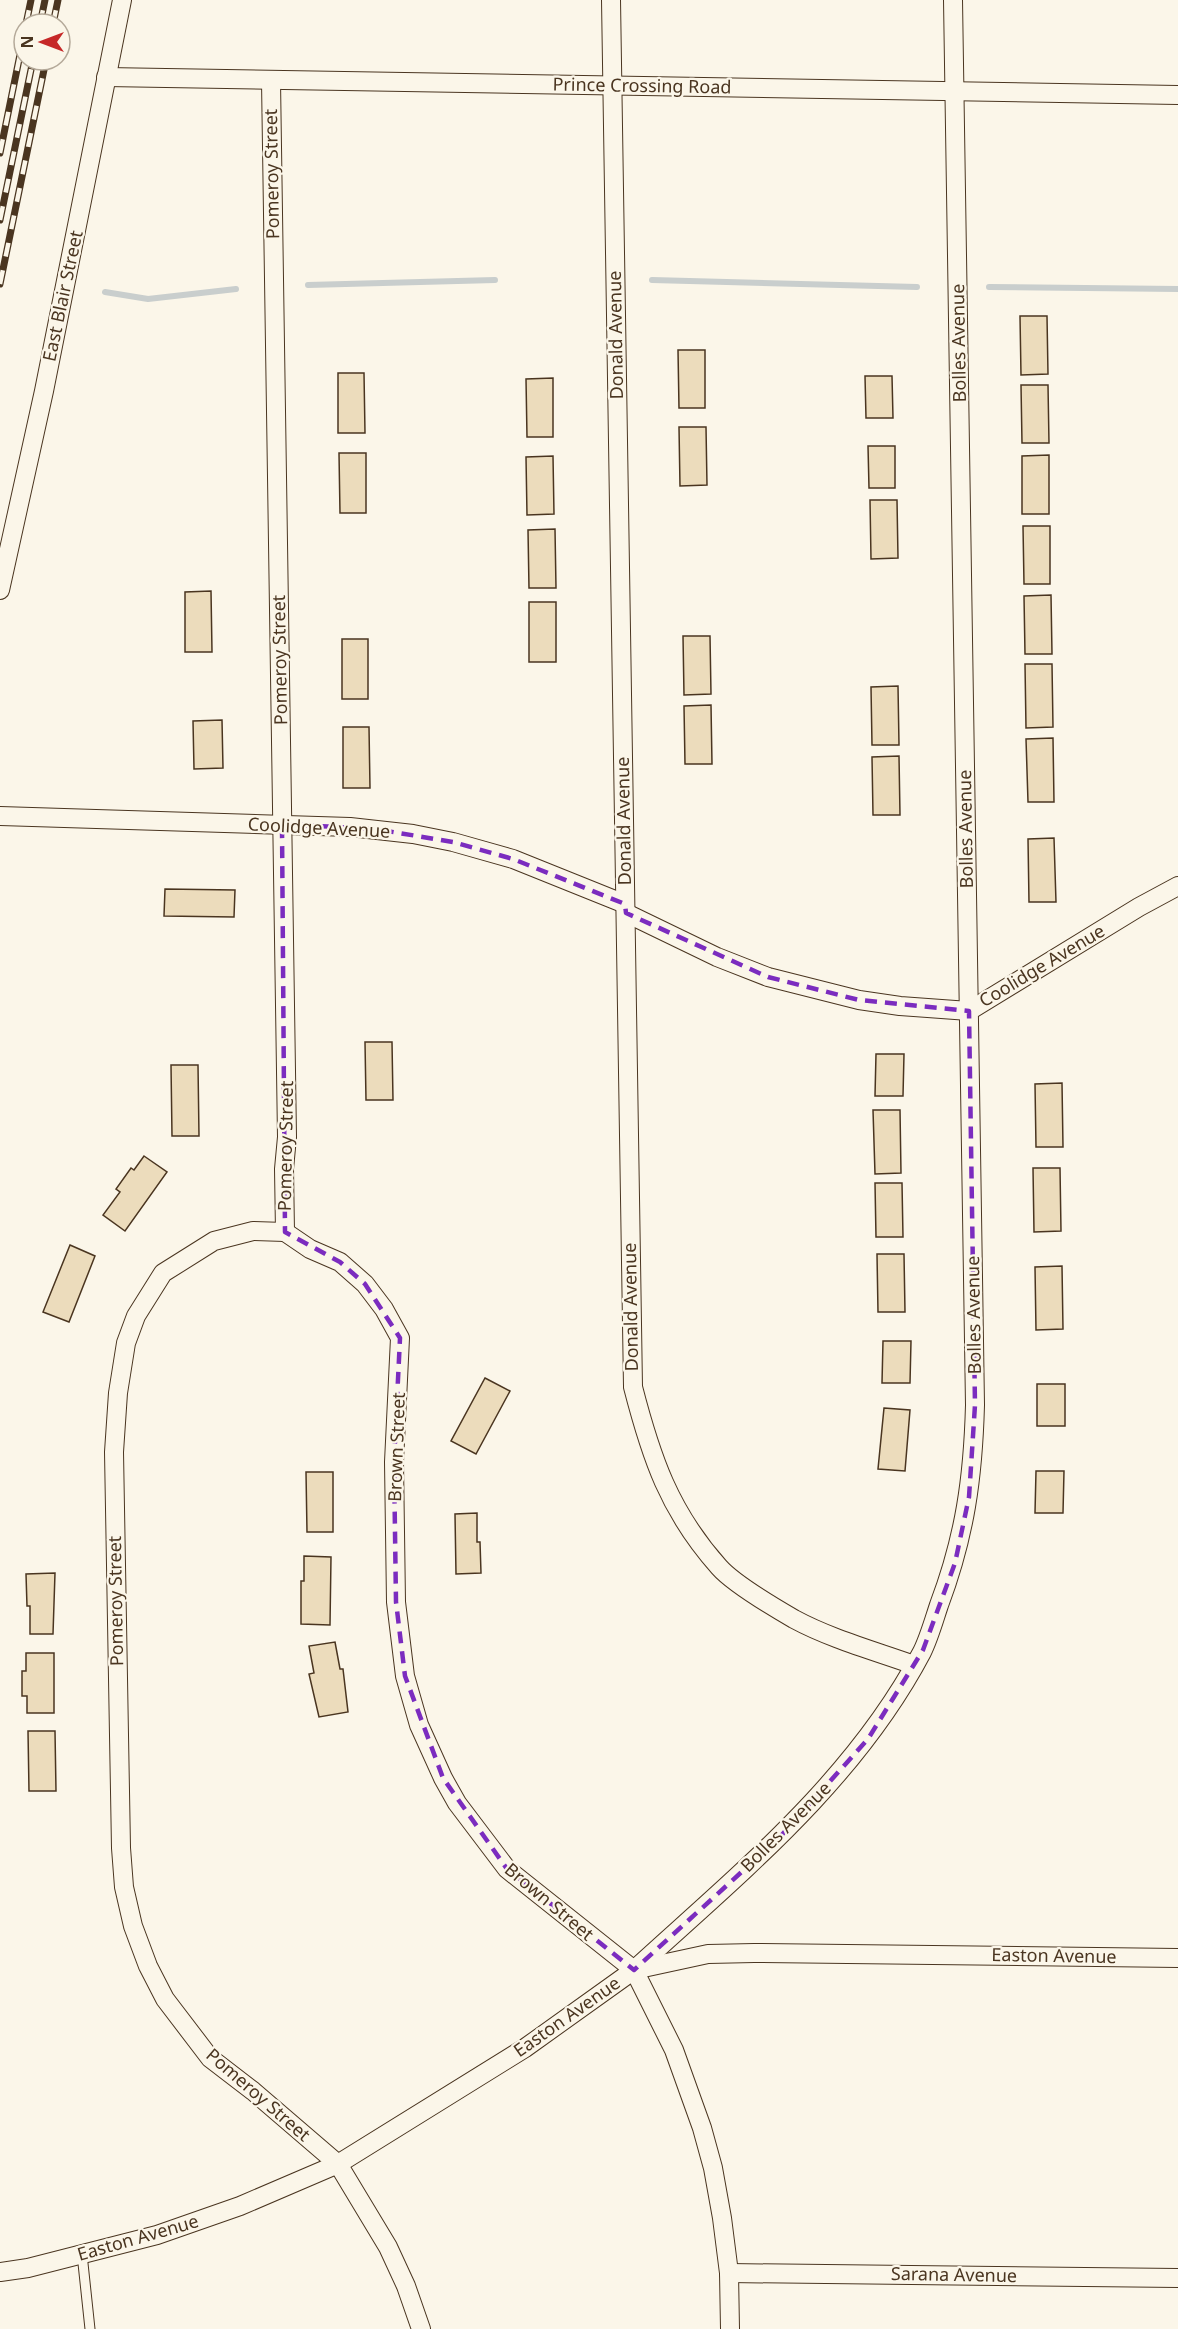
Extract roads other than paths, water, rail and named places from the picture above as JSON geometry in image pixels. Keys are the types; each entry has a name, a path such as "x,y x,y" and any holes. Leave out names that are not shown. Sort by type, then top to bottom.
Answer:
{"street":[{"name":"East Blair Street","path":"0,590 51,356 122,0"},
{"name":"Donald Avenue","path":"611,0 633,1387 649,1447 660,1477 681,1516 720,1568 761,1598 796,1620 820,1631 919,1658"},
{"name":"Bolles Avenue","path":"634,1970 780,1837 828,1787 886,1713 919,1658 955,1563 969,1497 974,1454 975,1405 953,0"},
{"name":"Prince Crossing Road","path":"106,77 1178,95"},
{"name":"Pomeroy Street","path":"271,81 287,1137 284,1169 285,1233 253,1232 214,1241 162,1273 136,1316 126,1343 118,1393 114,1452 121,1848 124,1887 133,1926 148,1966 177,2016 210,2058 253,2091 338,2164 388,2247 406,2286 421,2329"},
{"name":"Coolidge Avenue","path":"0,816 375,829 453,842 513,859 626,909 717,957 768,977 859,1000 900,1006 969,1011 1139,907 1178,886"},
{"name":"Brown Street","path":"285,1233 340,1262 365,1284 384,1309 400,1338 394,1462 396,1602 400,1646 411,1699 429,1749 457,1803 507,1869 634,1970 674,2050 702,2128 717,2188 729,2273 730,2329"},
{"name":"Easton Avenue","path":"0,2272 28,2268 157,2235 240,2206 338,2164 525,2048 634,1970 708,1954 1178,1958"},
{"name":"Sarana Avenue","path":"729,2273 1178,2277"}],"lane":[{"path":"82,2254 90,2329"}],"waterway":[{"path":"308,285 495,280"},
{"path":"652,280 917,287"},
{"path":"989,287 1178,289"},
{"path":"105,292 148,299 236,289"}],"railway":[{"path":"28,12 31,0"},
{"path":"42,12 45,0"},
{"path":"56,12 58,0"},
{"path":"0,153 16,72"},
{"path":"0,220 31,72"},
{"path":"0,284 44,72"}]}
